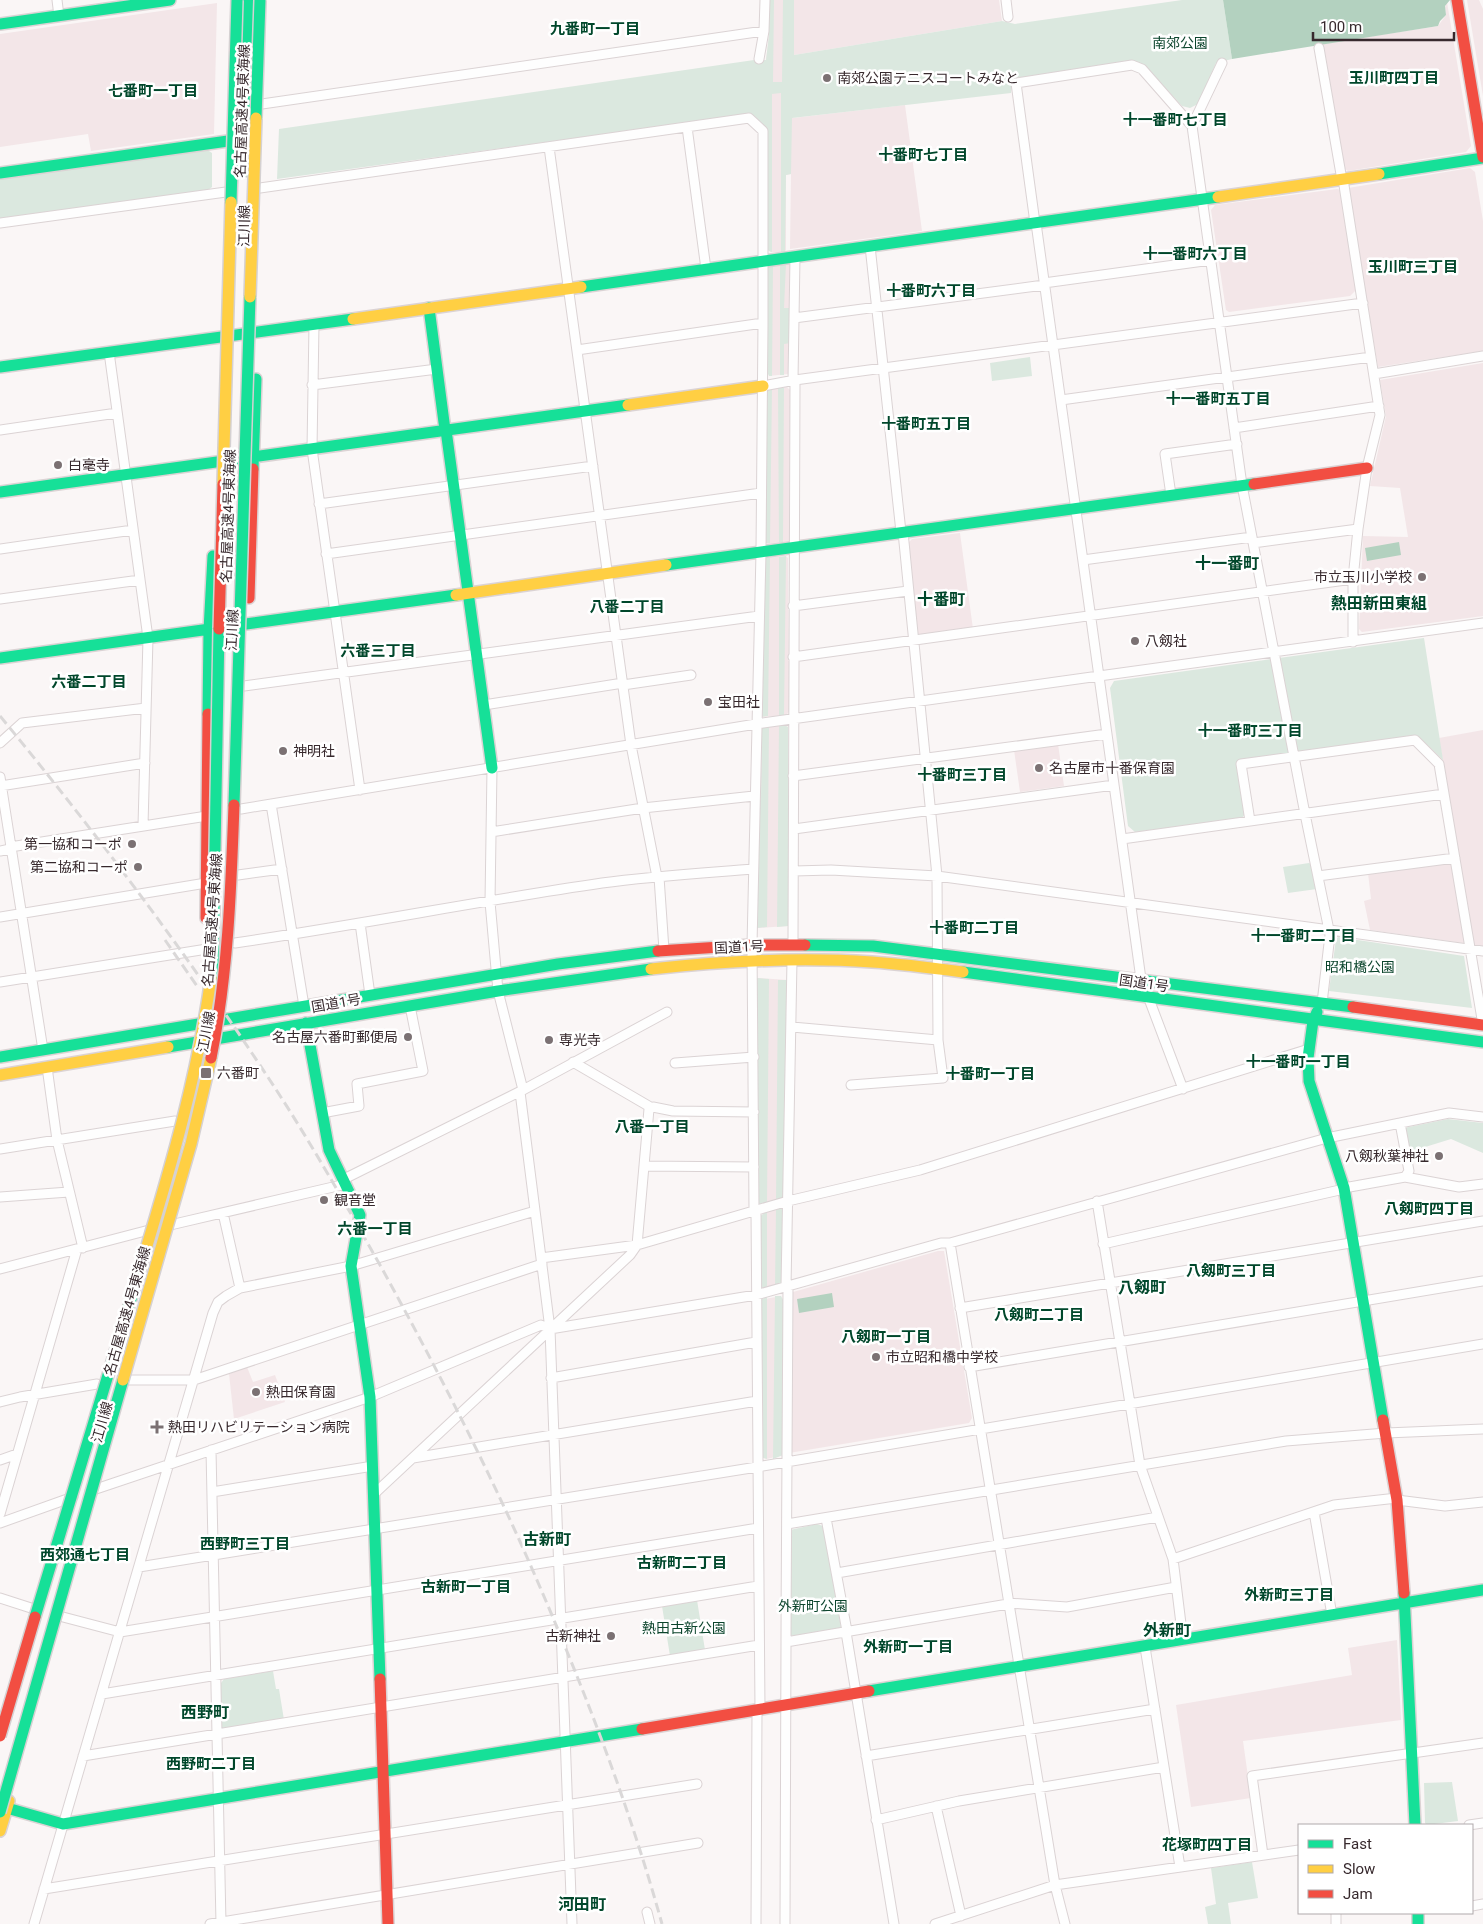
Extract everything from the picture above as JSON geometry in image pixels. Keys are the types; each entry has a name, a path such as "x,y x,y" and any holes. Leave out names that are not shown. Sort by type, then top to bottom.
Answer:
{"main road":[{"path":"0,24 170,0"},
{"name":"江川線","path":"3,1714 31,1608 144,1232 175,1121 198,1024 207,949 209,630 222,337 232,0"},
{"name":"名古屋高速4号東海線","path":"0,1736 3,1714 178,1141 205,1019 213,960 215,906 219,611 237,0"},
{"path":"248,0 245,121 249,185 259,225"},
{"name":"名古屋高速4号東海線","path":"2,1809 191,1144 218,1024 226,962 233,836 260,0"},
{"name":"江川線","path":"0,1831 2,1809 63,1617 199,1134 225,1020 235,943 241,809 244,686 254,456 266,0"},
{"path":"0,367 1342,180 1483,157 1457,2"},
{"path":"0,173 228,141"},
{"path":"206,888 210,884 223,815 235,436 239,214 231,204"},
{"path":"429,308 492,768"},
{"path":"0,492 763,386"},
{"path":"0,658 1367,468"},
{"name":"国道1号","path":"0,1057 497,974 664,950 793,944 873,946 937,953 1483,1025"},
{"name":"国道1号","path":"0,1075 498,991 623,972 688,965 792,960 872,962 1483,1042"},
{"path":"1322,1003 1313,1021 1309,1049 1309,1081 1344,1188 1397,1499 1405,1603 1415,1824"},
{"path":"306,1023 328,1150 345,1181 360,1215 360,1222 352,1251 351,1266 370,1397 388,1924"},
{"path":"3,1714 18,1703 120,1361 132,1316 144,1232"},
{"path":"0,1774 11,1731 25,1704 64,1567 77,1534 90,1516"},
{"path":"2,1809 63,1824 1483,1590"}],"street":[{"path":"57,0 60,16"},
{"path":"759,59 764,31 765,0"},
{"path":"1006,0 1008,17"},
{"path":"262,104 764,31"},
{"path":"1319,48 1363,303 1380,415 1367,468 1358,529 1354,580 1353,642"},
{"path":"1222,63 1192,126 1242,485 1329,930 1322,1003"},
{"path":"1141,979 1016,83 1132,65 1142,69 1192,126"},
{"path":"260,188 749,118 763,131 761,552 752,945 759,1645 756,1924"},
{"path":"687,127 706,269"},
{"path":"550,147 631,744 658,877 664,950"},
{"path":"0,223 226,192"},
{"path":"850,1085 943,1078 938,1040 937,876 902,532 870,246"},
{"path":"793,944 795,257"},
{"path":"794,318 1211,260"},
{"path":"763,386 794,380 1363,303"},
{"path":"577,350 763,323"},
{"path":"314,324 312,449 360,790"},
{"path":"109,352 148,638 143,826"},
{"path":"1374,374 1483,356"},
{"path":"1060,400 1371,357"},
{"path":"312,385 437,369"},
{"path":"1234,428 1379,406"},
{"path":"0,430 117,414"},
{"path":"1171,495 1166,454 1236,444"},
{"path":"319,504 593,466"},
{"path":"326,554 761,493"},
{"path":"1083,560 1358,529"},
{"path":"0,549 133,530"},
{"path":"0,599 140,580"},
{"path":"793,657 1354,580"},
{"path":"793,606 908,591"},
{"path":"244,686 759,616"},
{"path":"241,809 756,724 1353,642 1483,622"},
{"path":"484,705 691,674"},
{"path":"0,743 22,723 146,708"},
{"path":"793,776 1107,734"},
{"path":"1250,821 1241,764 1416,740 1439,764 1483,1025"},
{"path":"43,1050 0,783 145,763"},
{"path":"492,768 490,902 498,991 522,1091 550,1329 572,1924"},
{"path":"794,828 1114,785"},
{"path":"1122,839 1444,794"},
{"path":"491,832 643,808 754,796"},
{"path":"271,804 304,1006"},
{"path":"0,851 207,816"},
{"path":"1318,876 1455,858"},
{"path":"238,875 282,869"},
{"path":"235,943 603,883 753,869"},
{"path":"794,871 831,870 937,876 1483,951"},
{"path":"0,917 206,888"},
{"path":"360,923 370,995"},
{"path":"0,982 207,949"},
{"path":"785,1924 787,1287 792,960"},
{"path":"1149,999 1183,1089"},
{"path":"322,1113 359,1106 357,1084 423,1071 410,1006"},
{"path":"0,1269 345,1181 522,1091 667,1012"},
{"path":"792,1027 938,1040"},
{"path":"129,1380 194,1380 541,1261 637,1245 788,1202 920,1170 1309,1049"},
{"path":"675,1063 754,1057"},
{"path":"573,1062 652,1108 673,1111 754,1112"},
{"path":"0,1514 80,1248 70,1192 57,1140 46,1067"},
{"path":"374,1494 630,1255 637,1245 650,1109 652,1108"},
{"path":"0,1523 98,1488 370,1397 541,1325 550,1329 756,1295 1327,1138 1449,1113 1483,1117"},
{"path":"0,1149 175,1121"},
{"path":"1400,1123 1409,1171 1406,1176"},
{"path":"644,1166 754,1166"},
{"path":"1103,1244 1344,1188 1406,1176 1459,1187 1483,1184"},
{"path":"0,1197 70,1192"},
{"path":"1097,1201 1128,1404 1140,1465 1173,1559 1184,1640"},
{"path":"34,1924 167,1465 194,1380 212,1313 218,1302 240,1288 351,1266 535,1212"},
{"path":"223,1213 240,1288"},
{"path":"960,1308 1483,1221"},
{"path":"950,1243 1038,1788 1055,1885 1065,1924"},
{"path":"970,1367 1483,1281"},
{"path":"551,1378 756,1342"},
{"path":"139,1567 980,1430 1483,1344"},
{"path":"0,1402 35,1394 98,1384"},
{"path":"413,1458 757,1401"},
{"path":"787,1524 1286,1441 1386,1433 1483,1429"},
{"path":"211,1450 221,1923"},
{"path":"0,1460 17,1454"},
{"path":"212,1492 373,1466"},
{"path":"1173,1559 1334,1505 1397,1499 1445,1506 1483,1502"},
{"path":"1314,1512 1332,1615"},
{"path":"826,1518 847,1632 894,1924"},
{"path":"837,1573 1158,1518"},
{"path":"63,1617 120,1632 758,1528"},
{"path":"102,1694 758,1586"},
{"path":"786,1642 1008,1604 1067,1607 1176,1588"},
{"path":"0,1598 31,1608"},
{"path":"83,1756 759,1645"},
{"path":"1145,1647 1180,1867"},
{"path":"866,1756 1155,1709"},
{"path":"1263,1855 1252,1776 1483,1743"},
{"path":"876,1820 936,1806 1164,1766"},
{"path":"44,1889 697,1784"},
{"path":"936,1806 961,1916"},
{"path":"210,1924 570,1866 698,1843"},
{"path":"935,1924 1055,1885 1298,1850"},
{"path":"647,1912 650,1924"}],"shaded area":[{"path":"769,0 999,0 1002,21 794,55 793,82 772,82 766,60 769,35"},
{"path":"1223,0 1450,0 1445,6 1446,15 1438,26 1232,59"},
{"path":"1467,0 1479,0 1483,9 1483,96"},
{"path":"1447,2 1471,146 1466,152 1348,171 1342,167 1322,44 1438,26 1446,15 1445,7"},
{"path":"217,3 214,134 91,151 88,134 0,147 0,34"},
{"path":"761,93 793,93 793,118 905,105 922,231 790,249 791,174 786,175 786,250 785,252 770,252 767,246 767,128 761,122"},
{"path":"1470,168 1475,172 1483,221 1483,351 1378,367 1348,188"},
{"path":"1341,190 1356,290 1350,296 1229,312 1226,310 1211,210 1215,205"},
{"path":"788,263 791,265 790,372 788,374 769,376 768,267"},
{"path":"1483,363 1483,616 1362,632 1359,629 1363,536 1408,537 1400,488 1370,486 1386,416 1380,380"},
{"path":"787,387 790,390 789,541 767,544 769,389"},
{"path":"960,533 973,629 921,636 917,632 909,542 912,539"},
{"path":"1399,542 1401,555 1367,561 1365,548"},
{"path":"786,556 788,558 789,712 786,715 761,717 765,558"},
{"path":"784,725 788,727 788,926 757,928 758,731 764,727"},
{"path":"1483,730 1483,946 1474,945 1439,738"},
{"name":"名古屋市十番保育園","path":"1058,744 1064,786 1020,792 1014,750"},
{"path":"1451,862 1465,941 1463,943 1370,930 1364,901 1371,899 1368,873"},
{"path":"757,978 788,980 785,1197 757,1204"},
{"path":"784,1206 783,1285 758,1288 767,1211"},
{"name":"市立昭和橋中学校","path":"938,1251 944,1251 972,1418 969,1423 789,1453 791,1295 793,1292"},
{"path":"832,1293 834,1307 799,1313 797,1299"},
{"path":"781,1296 783,1455 767,1459 760,1457 759,1300"},
{"name":"熱田保育園","path":"247,1367 253,1382 275,1375 285,1402 234,1419 229,1374"},
{"path":"1397,1640 1401,1720 1243,1741 1251,1798 1191,1807 1176,1705 1352,1675 1348,1648"}],"green space":[{"name":"南郊公園","path":"769,0 774,0 773,82 782,82 783,0 794,0 794,55 1002,21 1015,24 1182,0 1223,0 1232,59 1216,63 1198,104 1190,108 1182,106 1145,66 1132,62 1012,79 1011,93 792,118 791,174 786,175 785,252 781,252 781,93 772,94 772,252 767,250 767,128 751,114 277,179 279,129 754,60 766,60 769,35"},
{"path":"206,149 212,153 212,187 208,190 0,219 0,177"},
{"path":"786,263 784,308 792,308 791,343 784,344 784,375 780,375 780,264"},
{"path":"773,264 772,376 769,376 767,372 768,267"},
{"path":"1030,357 1032,376 992,381 990,363"},
{"path":"778,388 784,388 783,542 779,542"},
{"path":"769,389 772,389 770,543 765,543 766,393"},
{"path":"786,556 784,715 779,715 779,557"},
{"path":"765,558 770,558 768,716 761,717"},
{"path":"1424,638 1443,760 1417,735 1238,761 1245,814 1242,818 1135,832 1128,826 1110,688 1114,681"},
{"path":"784,725 788,727 788,926 777,927 779,726"},
{"path":"769,727 767,927 757,928 758,801 761,800 762,729"},
{"path":"1309,863 1312,865 1317,889 1288,893 1283,867"},
{"name":"昭和橋公園","path":"1338,937 1464,956 1472,1008 1329,991 1336,939"},
{"path":"757,978 769,979 767,1203 757,1204"},
{"path":"778,980 788,980 785,1197 776,1201"},
{"path":"1448,1119 1483,1123 1483,1153 1451,1139 1409,1152 1404,1128"},
{"path":"784,1206 783,1285 775,1287 776,1209"},
{"path":"767,1211 767,1288 758,1288 758,1218"},
{"path":"775,1296 781,1296 786,1305 783,1455 773,1459"},
{"path":"767,1297 767,1459 760,1457 759,1300"},
{"name":"外新町公園","path":"817,1524 823,1526 841,1627 840,1629 794,1636 790,1635 790,1530"},
{"name":"熱田古新公園","path":"697,1600 705,1650 670,1656 662,1606"},
{"path":"273,1671 276,1689 279,1689 284,1720 224,1729 221,1727 221,1683 224,1679"},
{"path":"1452,1782 1458,1821 1435,1824 1425,1823 1424,1783"},
{"path":"1252,1862 1258,1898 1228,1903 1231,1924 1208,1924 1205,1907 1216,1904 1211,1868"}],"railway":[{"path":"0,716 109,853 212,994 291,1112 380,1265 477,1450 549,1608 619,1787 662,1924"},
{"path":"165,940 199,989"}],"traffic: fast":[{"path":"0,24 170,0"},
{"path":"231,202 237,0"},
{"path":"248,0 245,121 248,171"},
{"path":"256,118 260,0"},
{"path":"0,173 228,141"},
{"path":"1379,174 1483,158"},
{"path":"581,287 1218,197"},
{"path":"234,805 250,297"},
{"path":"429,308 445,430"},
{"path":"0,367 353,319"},
{"path":"253,469 256,379"},
{"path":"0,492 628,405"},
{"path":"446,430 492,768"},
{"path":"666,565 1254,484"},
{"path":"208,714 209,630 213,556"},
{"path":"0,658 456,595"},
{"path":"211,977 213,960 219,629"},
{"path":"805,945 873,946 1353,1007"},
{"path":"0,1057 558,964 658,951"},
{"path":"168,1047 498,991 651,969"},
{"path":"963,972 1483,1042"},
{"path":"1317,1012 1313,1021 1308,1058 1309,1081 1344,1188 1383,1420"},
{"path":"306,1023 329,1150 360,1215 351,1266 370,1397 380,1679"},
{"path":"35,1617 143,1259"},
{"path":"0,1812 123,1380"},
{"path":"869,1691 1483,1590"},
{"path":"1404,1593 1415,1824"},
{"path":"0,1806 63,1824 642,1729"},
{"path":"1418,1914 1418,1924"}],"traffic: slow":[{"path":"250,297 256,118"},
{"path":"1218,197 1379,174"},
{"path":"223,484 231,202"},
{"path":"353,319 581,287"},
{"path":"628,405 763,386"},
{"path":"456,595 666,565"},
{"path":"651,969 734,962 817,960 883,963 963,972"},
{"path":"143,1259 191,1084 211,977"},
{"path":"0,1075 168,1047"},
{"path":"123,1380 191,1144 211,1058"},
{"path":"0,1831 9,1801"}],"traffic: jam":[{"path":"1457,0 1483,157"},
{"path":"1254,484 1367,468"},
{"path":"249,598 253,469"},
{"path":"219,629 223,484"},
{"path":"206,918 208,714"},
{"path":"211,1058 225,964 234,805"},
{"path":"658,951 752,945 805,945"},
{"path":"1353,1007 1483,1025"},
{"path":"1383,1420 1397,1500 1404,1593"},
{"path":"0,1736 35,1617"},
{"path":"380,1679 388,1924"},
{"path":"642,1729 869,1691"}],"place":[{"name":"南郊公園テニスコートみなと","path":"827,78"},
{"name":"白毫寺","path":"58,465"},
{"name":"市立玉川小学校","path":"1422,577"},
{"name":"八剱社","path":"1135,641"},
{"name":"宝田社","path":"708,702"},
{"name":"神明社","path":"283,751"},
{"name":"名古屋市十番保育園","path":"1039,768"},
{"name":"第一協和コーポ","path":"132,844"},
{"name":"第二協和コーポ","path":"138,867"},
{"name":"名古屋六番町郵便局","path":"408,1037"},
{"name":"専光寺","path":"549,1040"},
{"name":"六番町","path":"206,1073"},
{"name":"八剱秋葉神社","path":"1439,1156"},
{"name":"観音堂","path":"324,1200"},
{"name":"市立昭和橋中学校","path":"876,1357"},
{"name":"熱田保育園","path":"256,1392"},
{"name":"熱田リハビリテーション病院","path":"157,1427"},
{"name":"古新神社","path":"611,1636"}],"district":[{"name":"九番町一丁目","path":"595,29"},
{"name":"玉川町四丁目","path":"1394,78"},
{"name":"七番町一丁目","path":"153,91"},
{"name":"十一番町七丁目","path":"1175,120"},
{"name":"十番町七丁目","path":"923,155"},
{"name":"十一番町六丁目","path":"1195,254"},
{"name":"玉川町三丁目","path":"1413,267"},
{"name":"十番町六丁目","path":"931,291"},
{"name":"十一番町五丁目","path":"1218,399"},
{"name":"十番町五丁目","path":"926,424"},
{"name":"十一番町","path":"1227,563"},
{"name":"十番町","path":"941,599"},
{"name":"熱田新田東組","path":"1379,603"},
{"name":"八番二丁目","path":"627,607"},
{"name":"六番三丁目","path":"378,651"},
{"name":"六番二丁目","path":"89,682"},
{"name":"十一番町三丁目","path":"1250,731"},
{"name":"十番町三丁目","path":"962,775"},
{"name":"十番町二丁目","path":"974,928"},
{"name":"十一番町二丁目","path":"1303,936"},
{"name":"十一番町一丁目","path":"1298,1062"},
{"name":"十番町一丁目","path":"990,1074"},
{"name":"八番一丁目","path":"652,1127"},
{"name":"八剱町四丁目","path":"1429,1209"},
{"name":"六番一丁目","path":"375,1229"},
{"name":"八剱町三丁目","path":"1231,1271"},
{"name":"八剱町","path":"1142,1287"},
{"name":"八剱町二丁目","path":"1039,1315"},
{"name":"八剱町一丁目","path":"886,1337"},
{"name":"古新町","path":"547,1539"},
{"name":"西野町三丁目","path":"245,1544"},
{"name":"西郊通七丁目","path":"85,1555"},
{"name":"古新町二丁目","path":"682,1563"},
{"name":"古新町一丁目","path":"466,1587"},
{"name":"外新町三丁目","path":"1289,1595"},
{"name":"外新町","path":"1167,1630"},
{"name":"外新町一丁目","path":"908,1647"},
{"name":"西野町","path":"205,1712"},
{"name":"西野町二丁目","path":"211,1764"},
{"name":"花塚町四丁目","path":"1207,1845"},
{"name":"河田町","path":"582,1904"}]}
